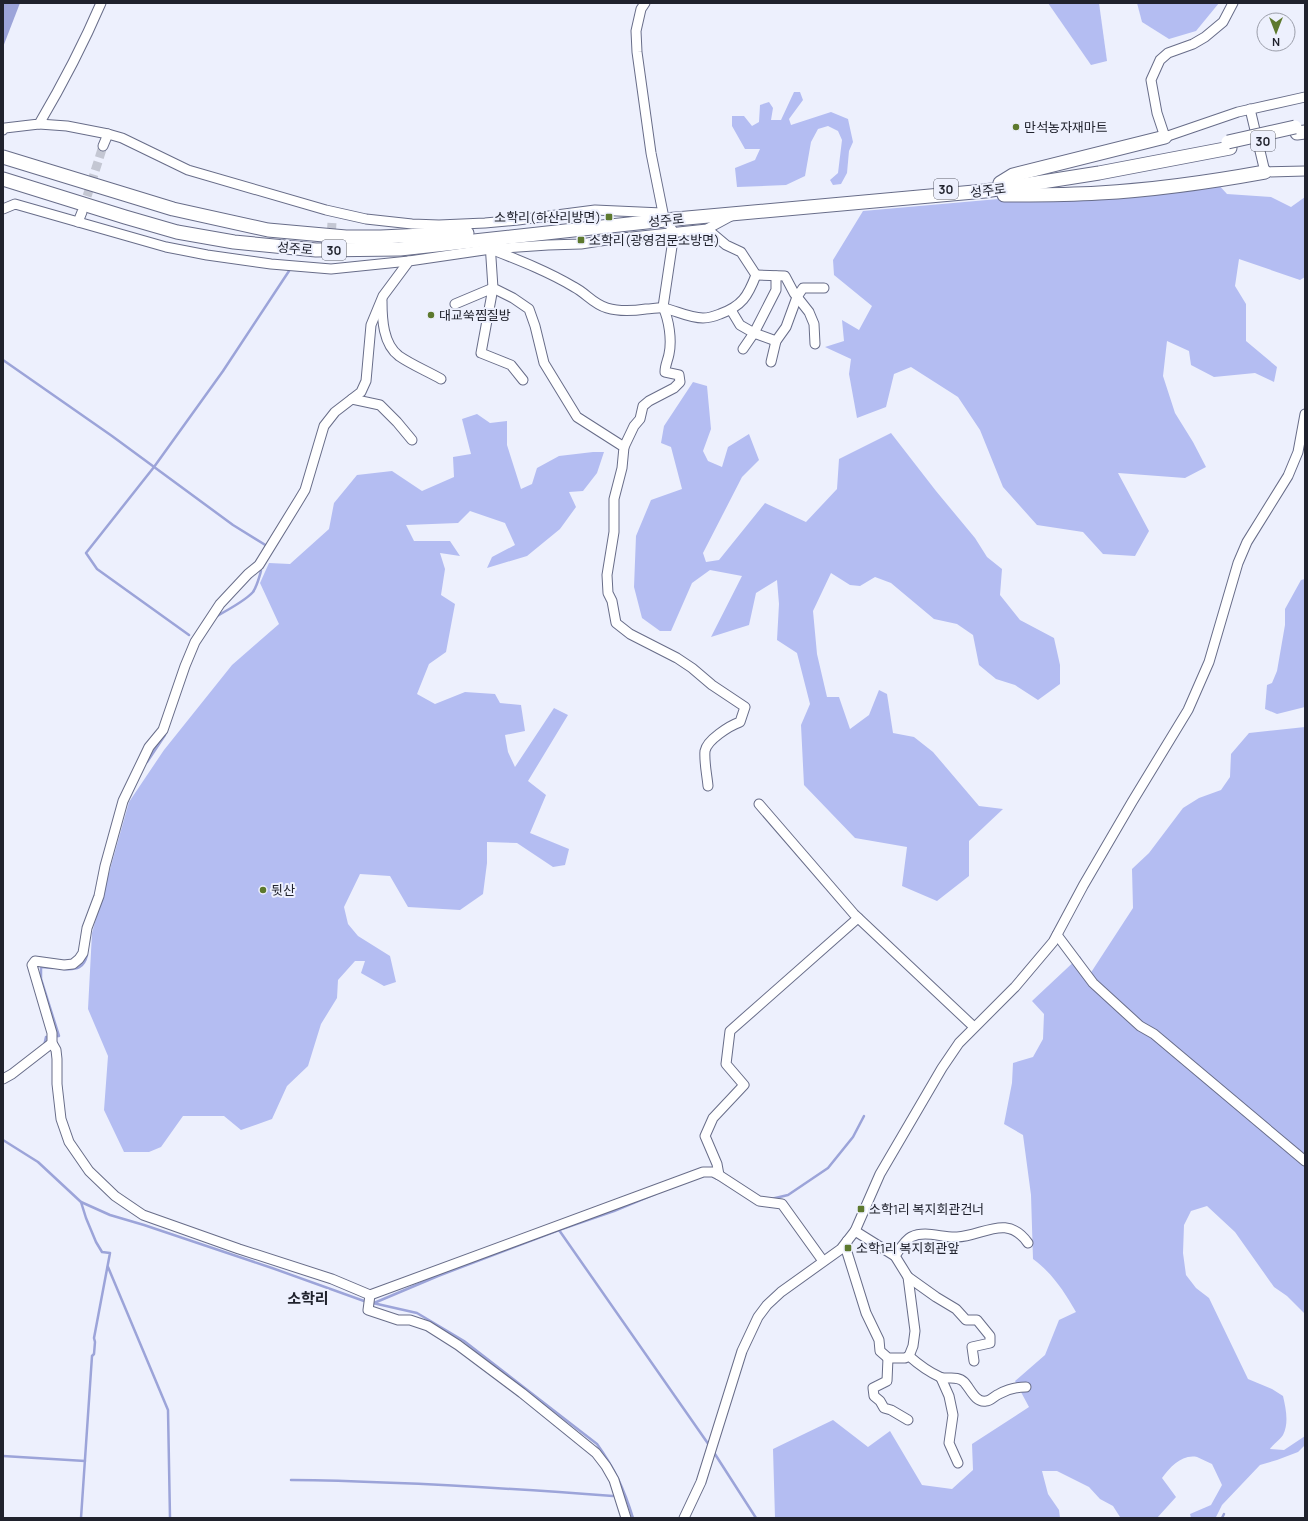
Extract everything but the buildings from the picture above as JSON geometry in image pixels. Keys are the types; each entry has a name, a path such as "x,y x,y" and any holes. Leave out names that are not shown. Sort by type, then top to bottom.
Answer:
{"highway":[{"name":"30","path":"1229,145 1300,129"},
{"path":"1000,183 1013,176 1165,137"},
{"name":"성주로","path":"3,158 173,209 239,225 268,230 346,237 381,237 491,232 664,217 850,195 920,192 1066,174 1229,145"},
{"name":"성주로","path":"7,180 125,218 177,232 234,242 316,250 400,249 490,244 664,217 736,214 985,191 1099,173 1229,145"},
{"path":"985,191 999,195 1099,193 1170,187 1265,172"}],"street":[{"path":"39,124 61,87 85,41 101,3"},
{"path":"645,3 636,31 636,52 651,153 664,217 674,233 663,307 668,318 670,340 665,372 679,375 680,382 674,388 649,401 643,406 640,419 634,426 624,447 622,468 614,499 614,532 607,575 608,593 612,601 616,623 630,634 677,658 692,668 712,685 745,707 740,722 732,725 712,740 705,750 708,786"},
{"path":"1233,3 1222,22 1205,37 1193,44 1168,53 1160,60 1151,80 1157,113 1165,137 1250,109 1305,97"},
{"path":"1250,109 1265,172 1304,171"},
{"path":"3,130 5,128 39,124 67,126 108,134 122,138 188,170 333,212 366,219 419,224 485,223 594,210 664,217"},
{"path":"103,146 108,134"},
{"path":"3,209 15,204 148,242 207,255 271,264 331,269 409,260 490,244 581,244 707,229 736,214"},
{"path":"78,222 82,212"},
{"path":"332,222 333,212"},
{"path":"707,229 726,245 741,252 756,275"},
{"path":"490,244 493,288 481,353 511,365 523,380"},
{"path":"490,244 576,288 590,300 606,308 619,311 636,311 663,307 703,318 731,310 743,300 750,290 756,275"},
{"path":"330,259 331,269"},
{"path":"409,260 383,296 371,325 366,381 362,392 335,412 324,426 305,490 259,565 248,574 220,604 195,642 163,730 149,747 123,800 105,866 99,896 87,928 83,953 73,964 64,965 35,961 32,966 52,1033 52,1043 56,1050 60,1118 69,1142 88,1171 115,1196 143,1215 239,1249 332,1279 370,1295 703,1172 713,1172 719,1175 759,1201 782,1204 824,1261"},
{"path":"756,275 785,276 797,297 809,312 814,324 815,344"},
{"path":"743,349 754,333 776,290 776,276"},
{"path":"455,304 493,288 513,298 529,309 535,326 544,363 577,417 624,447"},
{"path":"771,362 776,341 786,327 797,297 803,288 824,288"},
{"path":"383,296 382,312 386,338 390,344 398,355 441,379"},
{"path":"731,310 740,325 754,333 776,341"},
{"path":"352,399 380,405 412,440"},
{"path":"684,1518 701,1482 742,1351 758,1318 767,1305 781,1292 841,1249 855,1230 880,1174 942,1068 959,1043 1015,987 1053,942 1083,886 1194,698 1210,662 1238,563 1247,542 1288,476 1298,452 1305,414"},
{"path":"759,804 858,918 974,1027"},
{"path":"719,1175 717,1164 705,1136 713,1118 744,1085 726,1064 730,1031 858,918"},
{"path":"1057,935 1093,983 1140,1026 1154,1034 1305,1161"},
{"path":"3,1079 12,1074 52,1043"},
{"path":"895,1256 909,1238 918,1235 958,1238 993,1228 1010,1229 1023,1235 1028,1243"},
{"path":"855,1230 895,1256 908,1277 956,1309 966,1320 977,1320 990,1336 990,1343 972,1347 974,1361"},
{"path":"847,1241 846,1249 866,1313 879,1340 880,1351 888,1358 905,1358 909,1356 913,1346 915,1331 908,1277"},
{"path":"370,1295 368,1310 398,1320 410,1320 428,1326 464,1349 522,1393 596,1453 614,1480 626,1518"},
{"path":"909,1356 917,1363 941,1378 954,1378 963,1381 980,1401 986,1401 998,1394 1014,1388 1026,1386"},
{"path":"888,1358 887,1381 873,1388 874,1396 880,1401 884,1408 891,1410 908,1420"},
{"path":"941,1378 949,1396 953,1414 949,1443 958,1463"}],"shaded area":[{"path":"3,3 20,3 3,47"},
{"path":"1048,3 1099,3 1107,61 1091,65"},
{"path":"1137,3 1219,3 1196,31 1169,39 1142,22"},
{"path":"794,92 800,92 803,100 789,119 791,125 831,112 848,119 853,142 849,151 847,173 841,184 833,185 830,180 838,173 842,140 838,131 828,126 818,129 811,142 805,176 786,185 737,187 735,168 755,160 760,149 745,149 732,126 732,116 744,116 752,126 759,122 760,105 769,102 773,108 771,120 781,120"},
{"path":"1193,177 1216,182 1227,194 1271,197 1291,207 1305,197 1305,277 1300,280 1239,259 1235,286 1246,304 1246,341 1277,367 1274,382 1255,373 1214,377 1191,365 1189,351 1167,341 1163,376 1175,413 1206,467 1185,478 1118,473 1149,531 1135,556 1103,554 1083,532 1037,525 1003,487 980,430 958,397 911,367 894,374 886,407 857,418 849,374 851,359 825,347 844,341 842,320 859,330 872,306 834,275 833,260 863,211 1122,188"},
{"path":"693,382 707,386 711,429 703,451 708,461 722,467 728,447 749,434 759,460 742,477 703,553 706,562 719,560 765,503 806,522 837,489 839,459 891,433 975,538 987,557 1002,569 1000,595 1020,620 1054,638 1060,665 1060,684 1038,700 1015,685 996,679 979,665 973,635 957,624 934,619 891,583 875,577 860,586 850,585 831,573 813,611 817,654 827,697 839,697 850,729 869,715 879,690 887,694 893,733 914,737 933,752 979,806 1003,809 969,841 969,876 937,901 902,886 907,847 855,838 804,785 801,725 810,704 797,653 777,640 779,604 777,580 756,593 749,625 711,637 742,576 710,570 692,583 671,631 660,631 642,618 634,587 636,536 651,500 682,489 671,447 661,443 664,426"},
{"path":"477,414 490,423 507,421 507,445 521,489 532,484 537,468 559,456 604,452 597,473 583,491 569,492 576,507 560,529 527,556 487,568 492,557 515,545 505,523 470,511 458,523 406,525 414,541 450,541 460,556 440,553 445,569 441,595 455,604 446,652 429,664 417,694 435,704 465,692 495,694 500,703 521,705 525,731 505,735 508,752 515,767 554,708 568,715 528,781 546,795 530,833 569,849 565,865 553,867 517,843 487,842 487,863 483,894 460,910 408,907 390,876 360,874 344,907 348,924 358,936 390,956 396,982 384,986 361,973 365,961 355,961 338,980 337,998 321,1024 308,1066 287,1086 272,1119 241,1130 224,1116 183,1116 161,1147 149,1152 124,1152 104,1110 108,1056 88,1009 92,933 129,802 164,750 232,665 279,624 260,583 269,563 290,564 329,529 334,503 357,475 392,471 422,491 454,477 453,457 471,454 462,419"},
{"path":"1305,579 1305,707 1277,714 1265,709 1267,685 1272,683 1277,671 1285,625 1285,609 1301,580"},
{"path":"1305,727 1305,1314 1287,1296 1274,1287 1235,1232 1207,1206 1191,1211 1184,1225 1183,1253 1186,1275 1196,1288 1209,1298 1248,1379 1272,1389 1283,1396 1286,1426 1282,1437 1270,1449 1284,1450 1305,1436 1305,1445 1298,1452 1260,1465 1222,1505 1216,1517 1191,1518 1190,1514 1211,1505 1222,1485 1212,1464 1197,1457 1186,1457 1177,1462 1162,1478 1176,1497 1157,1518 1120,1517 1113,1506 1100,1499 1089,1487 1057,1471 1042,1471 1048,1494 1059,1510 1060,1518 775,1518 773,1449 833,1420 868,1447 890,1431 922,1485 952,1489 973,1470 972,1444 1029,1407 1015,1381 1045,1355 1059,1320 1076,1312 1057,1283 1040,1264 1033,1259 1031,1195 1023,1135 1004,1124 1012,1083 1013,1063 1033,1057 1043,1039 1044,1014 1032,1001 1080,956 1090,974 1133,908 1132,869 1149,853 1183,808 1199,798 1221,790 1230,777 1231,754 1249,733"}],"waterway":[{"path":"189,635 97,569 86,553 154,467 223,371 289,271"},
{"path":"3,360 112,436 233,525 267,546"},
{"path":"215,617 230,609 250,595 257,585 261,571"},
{"path":"147,762 165,735"},
{"path":"64,969 79,967 84,963 87,955"},
{"path":"44,1046 46,1037 59,1036 41,979 41,967 53,968"},
{"path":"771,1199 788,1195 828,1168 853,1137 864,1116"},
{"path":"3,1140 38,1162 81,1202 110,1215 272,1268 364,1301 417,1313 464,1341 597,1444 609,1462 618,1480 633,1518"},
{"path":"559,1230 614,1211 655,1194"},
{"path":"81,1202 96,1242 102,1252 110,1253 94,1338 94,1354 92,1356 81,1518"},
{"path":"374,1303 438,1276 559,1230 709,1445"},
{"path":"108,1267 168,1410 170,1518"},
{"path":"713,1451 756,1518"},
{"path":"3,1456 85,1461"},
{"path":"291,1480 452,1485 613,1496"},
{"path":"1222,1518 1224,1514"}],"tunnel":[{"path":"83,209 103,146"},
{"path":"330,259 332,222"}],"place":[{"name":"만석농자재마트","path":"1016,127"},
{"name":"소학리(하산리방면)","path":"609,217"},
{"name":"소학리(광영검문소방면)","path":"581,240"},
{"name":"대교쑥찜질방","path":"431,315"},
{"name":"뒷산","path":"263,890"},
{"name":"소학1리 복지회관건너","path":"861,1209"},
{"name":"소학1리 복지회관앞","path":"848,1248"}],"district":[{"name":"소학리","path":"308,1298"}]}
